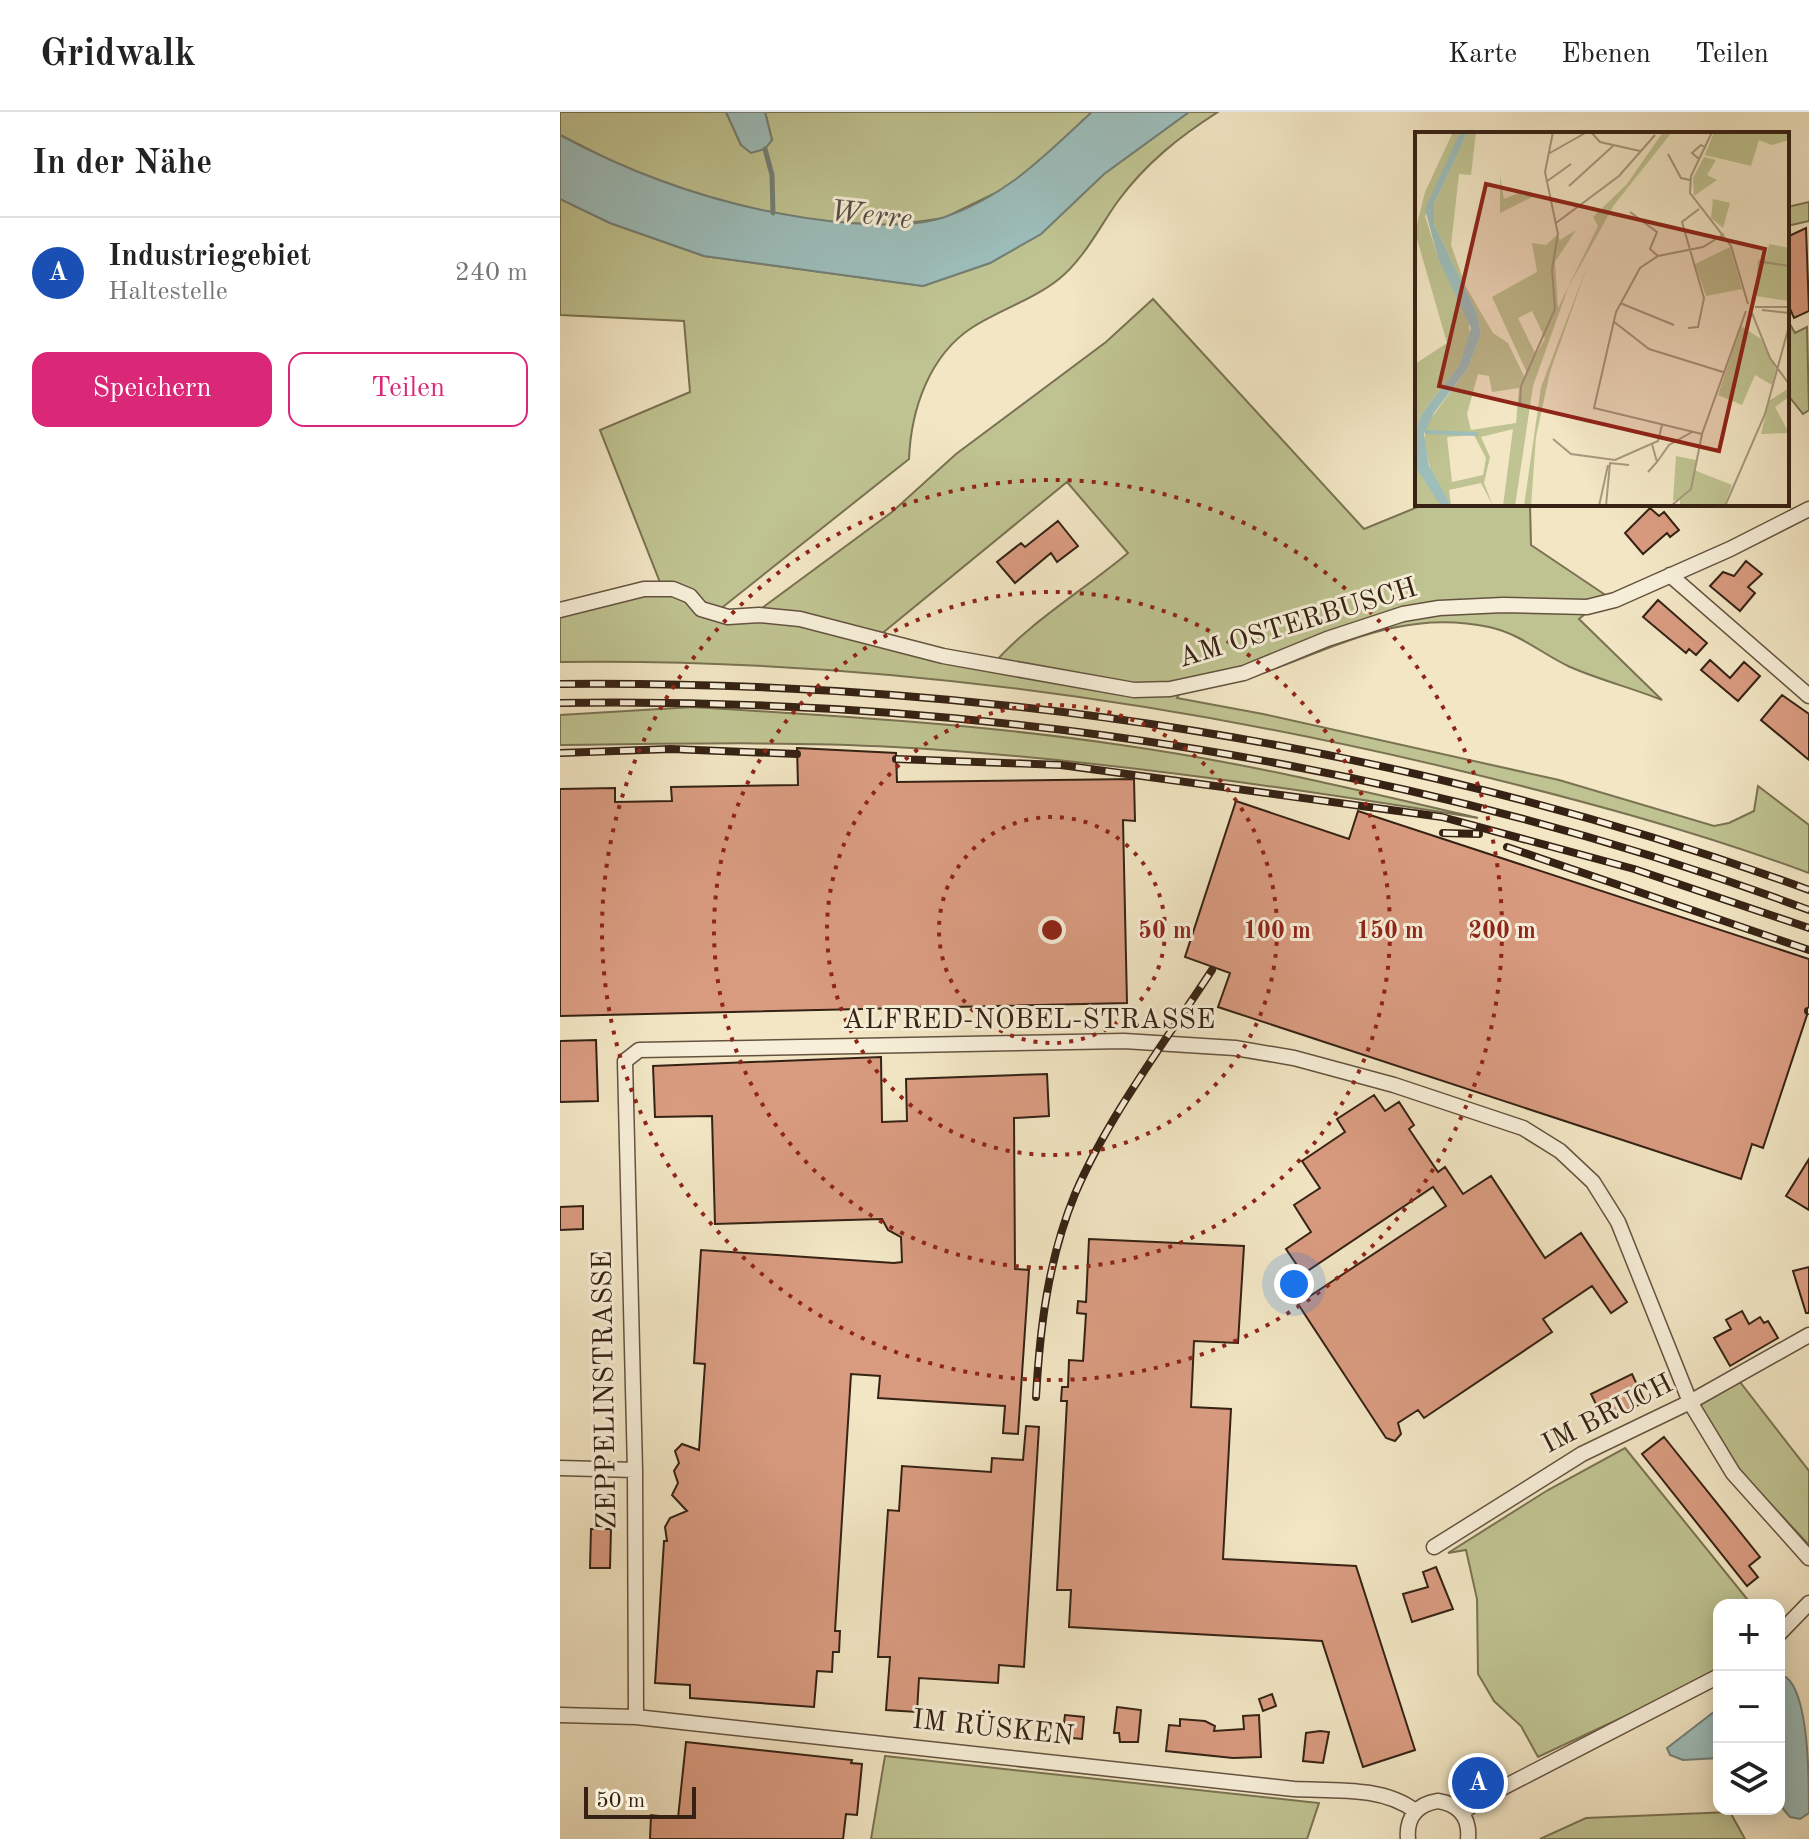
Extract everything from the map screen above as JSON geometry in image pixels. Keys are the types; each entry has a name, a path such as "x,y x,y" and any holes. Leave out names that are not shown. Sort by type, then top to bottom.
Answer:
{"street":[{"name":"AM OSTERBUSCH","path":"560,610 644,589 673,589 690,596 701,609 728,617 759,615 800,619 943,656 1134,690 1170,689 1244,673 1327,639 1403,614 1439,608 1503,605 1587,607 1615,600 1809,509"},
{"path":"1670,575 1809,696"},
{"name":"ALFRED-NOBEL-STRASSE","path":"625,1061 639,1050 1124,1041 1235,1048 1294,1058 1394,1085 1523,1128 1560,1151 1593,1182 1618,1222 1690,1402 1733,1473 1809,1558"},
{"name":"ZEPPELINSTRASSE","path":"625,1061 635,1470 636,1717"},
{"name":"IM BRUCH","path":"1434,1547 1582,1454 1690,1402 1809,1335"},
{"path":"560,1468 635,1470"},
{"path":"1785,1628 1809,1603"},
{"path":"1462,1813 1479,1800 1713,1679"},
{"name":"IM RÜSKEN","path":"560,1715 636,1717 1278,1787 1378,1794 1404,1803 1415,1811"},
{"path":"1408,1839 1409,1821 1415,1811 1438,1801 1455,1806 1462,1813 1469,1829 1468,1839"}],"green space":[{"path":"560,112 726,112 741,145 772,140 765,112 1092,112 1016,183 944,218 888,226 813,220 717,202 639,175 560,135"},
{"path":"1189,112 1218,112 1177,141 1140,175 1118,201 1084,252 1059,279 1039,293 973,327 945,353 925,385 914,422 909,459 719,610 758,611 892,512 956,454 1106,342 1153,299 1364,529 1420,506 1530,506 1531,545 1607,596 1579,619 1662,700 1570,667 1501,630 1433,622 1381,630 1254,676 1179,694 1177,698 1263,714 1559,780 1714,826 1729,823 1754,811 1758,786 1809,825 1809,873 1677,829 1498,780 1343,744 1121,703 898,676 785,667 560,662 560,605 661,585 600,430 690,392 684,321 560,315 560,199 610,223 704,256 923,286 990,263 1041,234 1104,174","holes":["1067,482 1128,553 1037,623 989,669 874,640"]},
{"path":"1809,202 1809,221 1789,226 1789,207"},
{"path":"1789,322 1795,333 1807,327 1809,410 1803,414 1789,396"},
{"path":"693,707 961,726 1121,745 1256,768 1478,818 1186,775 967,752 811,744 560,745 560,715"},
{"path":"1740,1382 1809,1471 1809,1545 1741,1472 1700,1405"},
{"path":"1625,1448 1747,1599 1713,1599 1713,1671 1700,1681 1538,1757 1521,1726 1494,1701 1478,1674 1477,1599 1466,1550 1448,1553 1548,1490"},
{"path":"885,1756 1319,1803 1307,1839 871,1839"},
{"path":"1713,1813 1732,1815 1745,1839 1540,1839 1586,1818"}],"water":[{"path":"726,112 765,112 772,140 765,149 751,153 741,145"},
{"path":"1092,112 1189,112 1104,174 1041,234 990,263 923,286 704,256 610,223 560,199 560,135 664,182 736,204 811,219 910,224 945,217 988,198 1041,159"},
{"path":"1785,1677 1794,1687 1799,1701 1806,1739 1809,1813 1800,1819 1790,1817 1785,1811"},
{"path":"1713,1713 1713,1758 1683,1760 1670,1755 1667,1748"}],"building":[{"path":"1806,228 1809,311 1794,318 1789,307 1789,236"},
{"path":"1650,508 1659,516 1664,512 1679,530 1670,537 1667,533 1643,554 1625,533"},
{"path":"1058,521 1078,546 1057,562 1051,553 1015,583 997,562 1021,543 1025,547"},
{"path":"1746,561 1762,574 1748,587 1755,593 1740,611 1710,586 1723,572 1734,576"},
{"path":"1658,600 1707,643 1696,655 1689,649 1686,653 1643,617"},
{"path":"1710,660 1730,678 1744,662 1760,676 1738,701 1701,670"},
{"path":"1782,695 1809,714 1809,760 1761,720"},
{"path":"797,748 896,753 897,782 1134,779 1135,821 1123,820 1127,1003 560,1016 560,789 615,788 615,802 672,801 671,787 798,785"},
{"path":"1236,801 1349,839 1358,811 1809,959 1809,1009 1763,1148 1752,1144 1741,1179 1218,1007 1230,973 1185,957"},
{"path":"596,1040 598,1101 560,1102 560,1041"},
{"path":"881,1057 882,1122 907,1121 906,1079 1047,1074 1049,1116 1014,1118 1015,1269 1029,1270 1018,1434 1003,1433 1005,1406 878,1398 880,1376 851,1374 835,1631 840,1631 839,1652 833,1652 832,1672 817,1671 814,1707 690,1698 690,1685 655,1683 664,1541 667,1541 665,1527 670,1518 687,1511 672,1495 678,1483 674,1471 679,1463 675,1451 682,1444 699,1450 705,1364 694,1363 701,1250 894,1263 902,1262 901,1237 888,1230 882,1219 715,1224 712,1116 655,1117 653,1066"},
{"path":"1374,1095 1385,1111 1399,1102 1414,1125 1409,1129 1438,1172 1445,1167 1463,1194 1491,1176 1545,1258 1581,1233 1627,1302 1611,1313 1592,1286 1543,1319 1552,1332 1424,1418 1418,1410 1398,1423 1401,1434 1395,1441 1386,1438 1298,1304 1446,1206 1433,1187 1303,1274 1286,1249 1311,1232 1294,1205 1320,1188 1302,1161 1345,1132 1337,1119"},
{"path":"1809,1159 1809,1210 1786,1196"},
{"path":"583,1206 583,1229 560,1230 560,1207"},
{"path":"1089,1239 1244,1246 1238,1343 1194,1341 1191,1407 1231,1409 1223,1559 1356,1566 1415,1750 1363,1767 1322,1641 1069,1627 1071,1590 1057,1590 1067,1401 1061,1401 1062,1387 1068,1387 1069,1360 1083,1361 1086,1314 1077,1313 1078,1301 1086,1302"},
{"path":"1809,1267 1809,1313 1806,1313 1793,1271"},
{"path":"1742,1311 1749,1324 1760,1317 1764,1323 1768,1321 1778,1338 1730,1366 1714,1338 1731,1329 1726,1320"},
{"path":"1632,1374 1645,1402 1604,1421 1591,1394"},
{"path":"1026,1426 1039,1427 1024,1667 999,1665 998,1683 919,1678 917,1712 886,1710 890,1657 878,1657 888,1510 899,1511 902,1466 991,1472 992,1458 1023,1460"},
{"path":"1664,1437 1760,1557 1749,1566 1758,1577 1747,1586 1642,1454"},
{"path":"591,1529 611,1529 610,1568 590,1568"},
{"path":"1436,1567 1453,1609 1412,1622 1403,1594 1428,1587 1423,1572"},
{"path":"1272,1694 1276,1706 1263,1711 1259,1699"},
{"path":"1117,1707 1141,1710 1138,1742 1120,1742 1119,1733 1114,1733"},
{"path":"1065,1715 1084,1717 1082,1739 1062,1737"},
{"path":"1259,1715 1261,1757 1233,1758 1166,1751 1169,1725 1180,1726 1180,1719 1205,1721 1215,1726 1214,1731 1244,1729 1243,1716"},
{"path":"1329,1732 1323,1763 1303,1761 1306,1733"},
{"path":"686,1742 852,1760 851,1763 862,1764 857,1815 846,1814 843,1839 650,1839 651,1815 678,1818"}],"waterway":[{"path":"765,149 772,175 773,213"}],"railway":[{"path":"560,684 719,686 878,694 1036,709 1194,731 1350,760 1505,796 1658,839 1809,890"},
{"path":"560,703 719,704 878,712 1036,727 1194,749 1351,778 1506,814 1659,858 1809,910"},
{"path":"560,753 671,749 797,754"},
{"path":"896,759 1061,765 1442,817 1634,869 1809,928"},
{"path":"1443,833 1479,834"},
{"path":"1507,847 1809,950"},
{"path":"1036,1397 1047,1294 1058,1244 1075,1194 1121,1107 1212,970"}],"place":[{"name":"Industriegebiet","path":"1478,1783"}],"water label":[{"name":"Werre","path":"871,216"}]}
